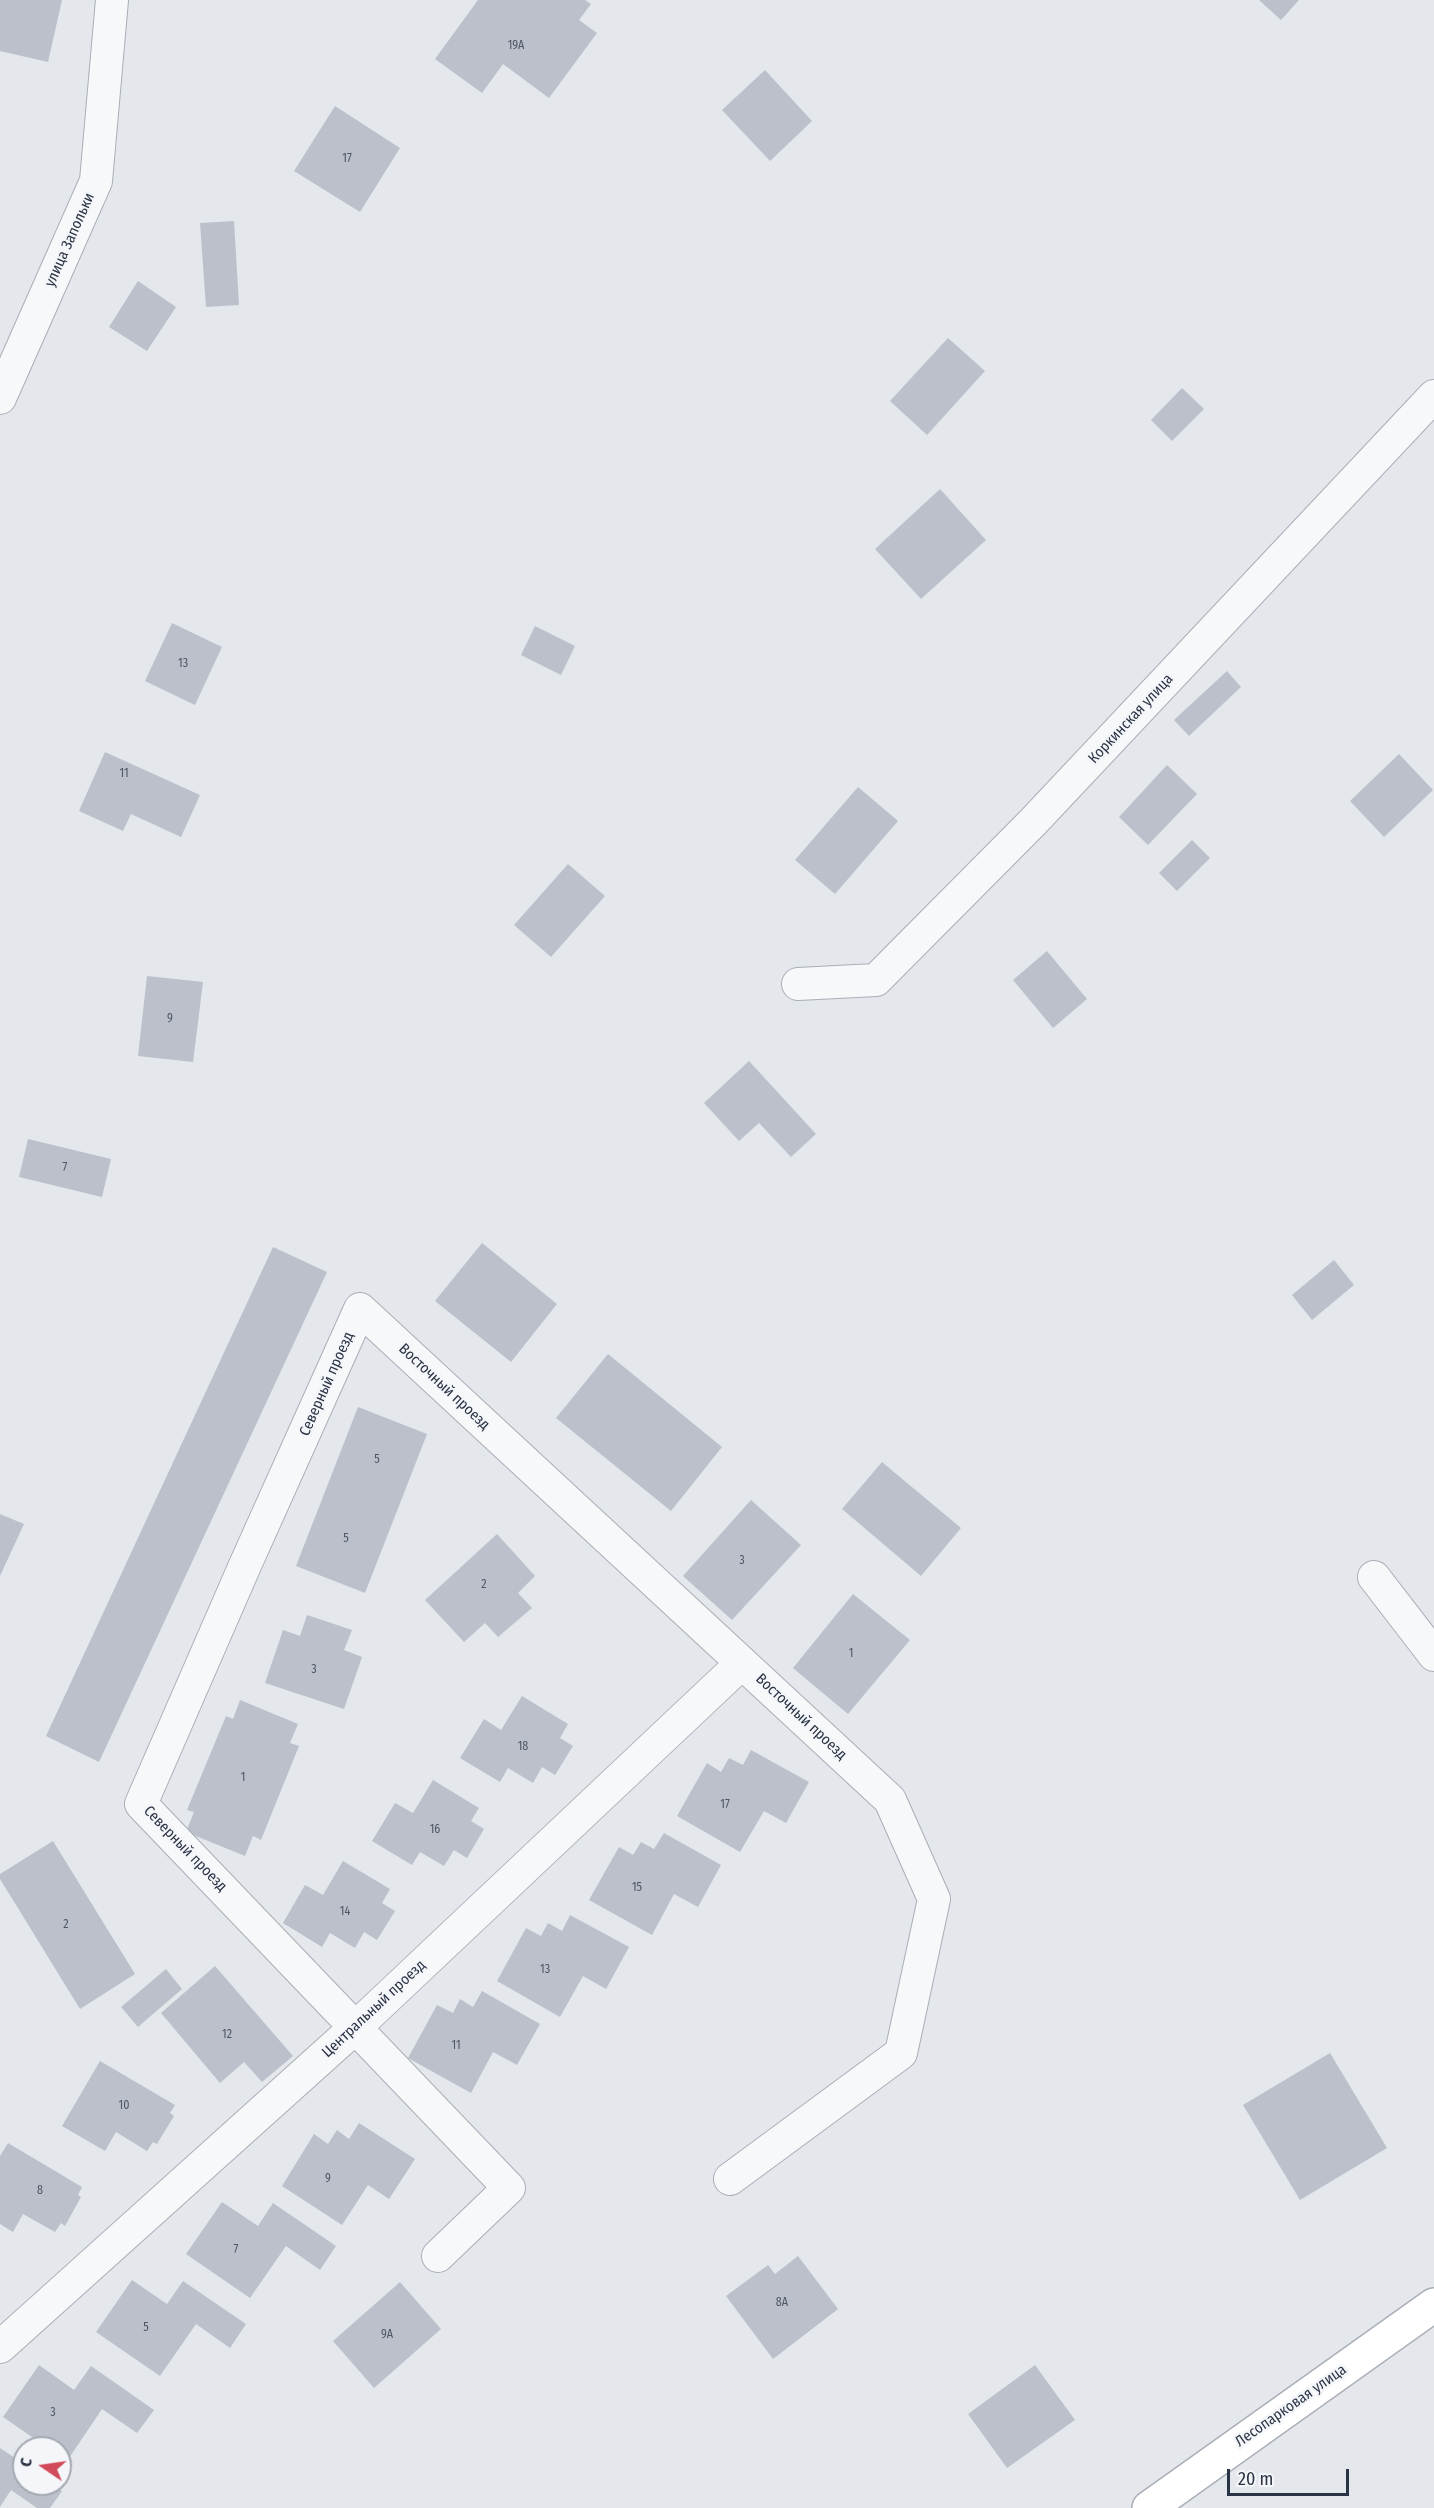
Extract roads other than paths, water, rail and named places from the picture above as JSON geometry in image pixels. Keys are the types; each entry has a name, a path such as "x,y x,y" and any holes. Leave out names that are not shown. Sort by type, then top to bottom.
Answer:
{"street":[{"name":"улица Запольки","path":"0,398 96,181 112,0"},
{"name":"Коркинская улица","path":"798,984 876,980 1034,822 1434,396"},
{"name":"Восточный проезд","path":"360,1310 890,1800 934,1899 901,2053 730,2179"},
{"name":"Северный проезд","path":"360,1310 141,1804 509,2188 438,2256"},
{"path":"1374,1577 1434,1655"},
{"name":"Центральный проезд","path":"0,2347 356,2027 742,1663"},
{"name":"Лесопарковая улица","path":"1149,2508 1434,2305"}]}
